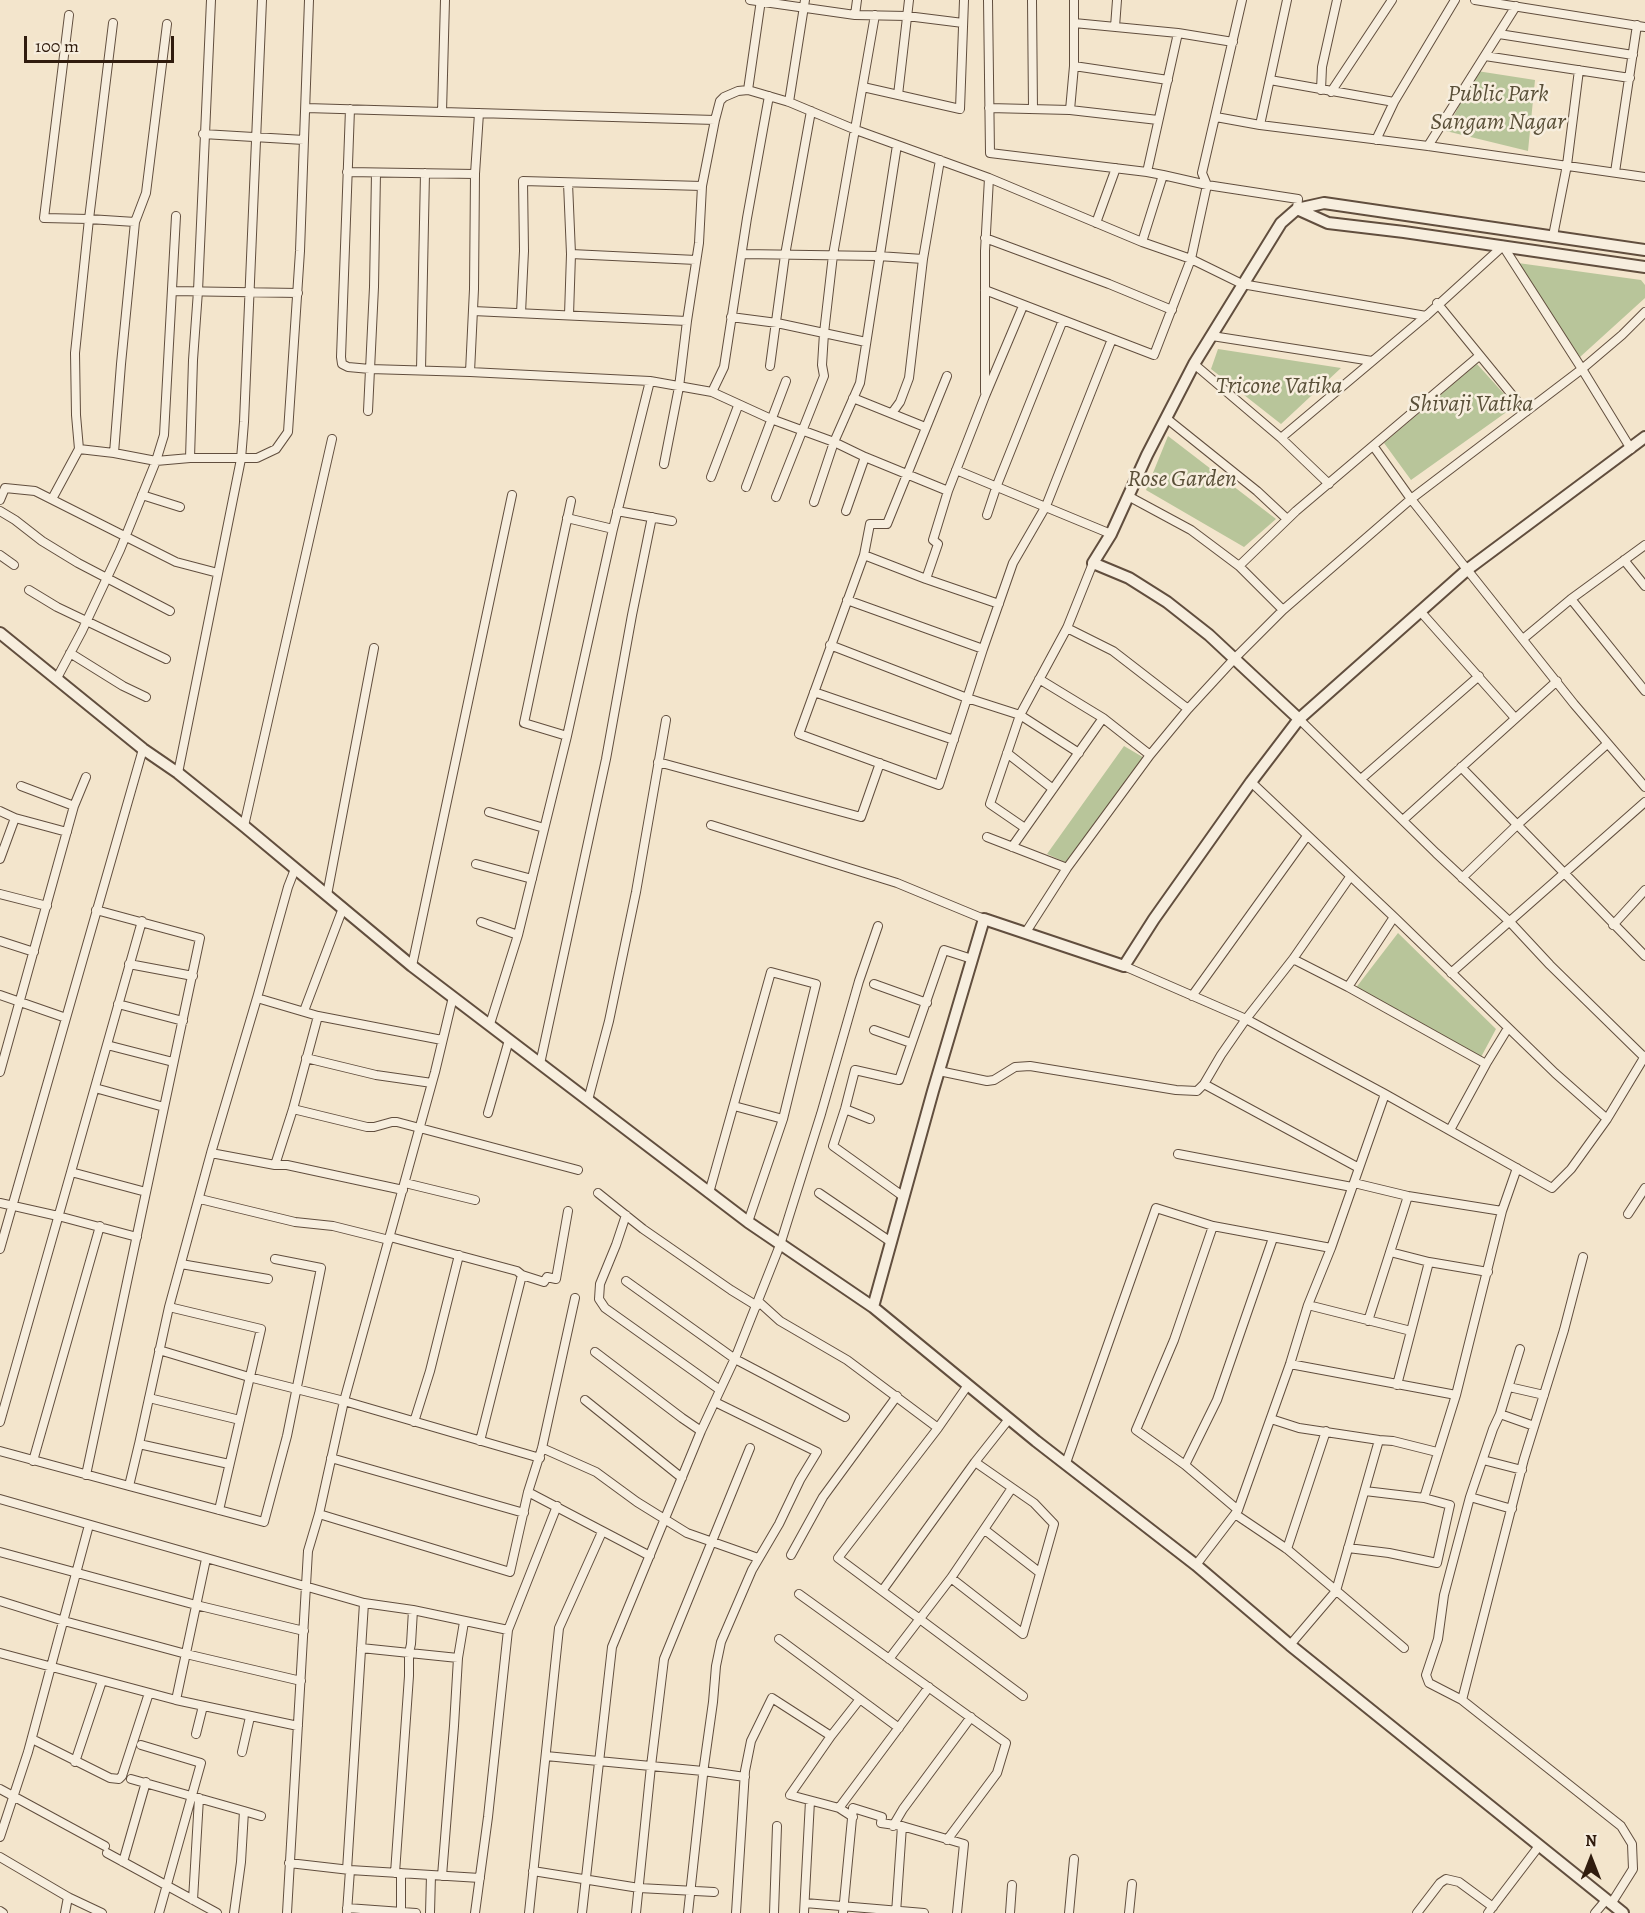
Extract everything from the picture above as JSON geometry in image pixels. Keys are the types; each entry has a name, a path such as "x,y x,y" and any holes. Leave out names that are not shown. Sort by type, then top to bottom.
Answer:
{"street":[{"path":"190,458 192,360 198,291 203,134 208,86 211,0"},
{"path":"178,773 241,459 262,0"},
{"path":"79,449 156,461 190,458 257,458 276,449 288,432 298,293 309,0"},
{"path":"442,112 445,0"},
{"path":"750,0 805,3 855,15 907,16 963,22"},
{"path":"855,15 857,0"},
{"path":"898,95 909,0"},
{"path":"863,87 960,109 964,0"},
{"path":"988,0 990,153 1147,171 1207,185 1298,199 1297,209"},
{"path":"1032,0 1033,109"},
{"path":"1070,110 1074,66 1074,0"},
{"path":"1115,27 1117,0"},
{"path":"985,290 1154,355 1191,258 1207,185 1202,172 1242,0"},
{"path":"1260,125 1287,0"},
{"path":"1321,90 1322,67 1337,0"},
{"path":"1331,92 1392,0"},
{"path":"1376,140 1394,102 1455,0"},
{"path":"1475,0 1641,26 1633,55 1615,172"},
{"path":"748,90 761,1"},
{"path":"789,102 805,3"},
{"path":"1428,146 1516,6"},
{"path":"69,15 44,218 135,222"},
{"path":"776,497 824,376 822,365 824,333 833,255 875,15"},
{"path":"52,498 79,449 75,353 105,75 113,23"},
{"path":"1074,23 1178,33 1233,42"},
{"path":"114,453 135,222 146,193 167,24"},
{"path":"1147,171 1178,33"},
{"path":"1499,34 1633,55"},
{"path":"1485,56 1630,78"},
{"path":"1074,66 1168,80"},
{"path":"1553,236 1567,165 1579,70"},
{"path":"1270,80 1394,102"},
{"path":"664,464 679,387 699,243 702,186 715,120 720,101 738,91 748,90 789,102 856,130 988,178 1142,242 1191,258 1242,284 1426,316"},
{"path":"712,392 724,367 769,96"},
{"path":"306,108 715,120"},
{"path":"989,108 1070,110 1158,120"},
{"path":"350,109 342,364 348,367 370,369 650,381 712,392 738,406 834,442 948,490"},
{"path":"770,366 785,255 811,111"},
{"path":"470,372 475,174 479,113"},
{"path":"1216,117 1260,125 1645,177"},
{"path":"203,134 304,140"},
{"path":"814,502 834,442 860,383 897,145"},
{"path":"892,413 900,402 909,378 923,259 940,160"},
{"path":"1096,223 1116,168"},
{"path":"348,171 475,174"},
{"path":"368,411 374,287 376,172"},
{"path":"421,370 425,173"},
{"path":"1142,242 1163,175"},
{"path":"985,396 988,178"},
{"path":"521,313 524,251 523,181 702,186"},
{"path":"568,183 571,254 569,315"},
{"path":"1025,828 990,804 1020,716 1066,628 1093,564 1111,534 1147,455 1194,364 1281,223 1297,209 1324,203 1645,250"},
{"path":"1297,209 1328,223 1404,231 1645,267"},
{"path":"57,678 87,620 125,536 156,461 164,435 176,216"},
{"path":"986,238 1172,310"},
{"path":"1281,438 1426,316 1437,303 1503,246"},
{"path":"1503,246 1631,449"},
{"path":"571,254 696,260"},
{"path":"742,254 923,259"},
{"path":"172,291 298,293"},
{"path":"1437,303 1526,412"},
{"path":"926,579 938,544 933,540 948,490 1023,306"},
{"path":"473,311 687,321"},
{"path":"1026,932 1067,868 1150,755 1234,658 1283,610 1411,499 1582,369 1645,312"},
{"path":"731,316 777,323 866,342"},
{"path":"987,515 1062,320"},
{"path":"1212,336 1372,361"},
{"path":"947,376 887,524 870,524 864,555 799,734 939,785 1013,563 1046,506 1112,339"},
{"path":"1239,566 1287,519 1479,356"},
{"path":"1194,364 1281,438 1329,484"},
{"path":"490,1024 518,935 532,879 567,736 617,511 650,381"},
{"path":"746,487 786,381"},
{"path":"852,398 925,427"},
{"path":"711,477 738,406"},
{"path":"1166,418 1257,491 1287,519"},
{"path":"1124,966 1251,782 1299,719 1468,569 1645,437"},
{"path":"244,825 332,439"},
{"path":"1374,447 1411,499 1607,744 1645,787"},
{"path":"846,512 865,457"},
{"path":"956,470 1111,534"},
{"path":"1,495 5,488 35,491 176,562 218,573"},
{"path":"142,495 180,507"},
{"path":"412,966 512,495"},
{"path":"1128,496 1191,530 1239,566 1283,610"},
{"path":"567,736 524,723 571,501"},
{"path":"0,511 42,541 106,578 170,610"},
{"path":"617,511 672,521"},
{"path":"540,1064 606,759 652,517"},
{"path":"567,518 613,529"},
{"path":"1523,639 1571,599 1645,545"},
{"path":"0,555 14,565"},
{"path":"864,555 999,604"},
{"path":"1624,560 1645,586"},
{"path":"711,825 897,883 984,919 1124,966 1246,1019 1552,1188 1571,1169 1607,1119 1645,1057 1550,965 1510,922 1209,635 1167,602 1129,578 1093,564"},
{"path":"29,590 57,607 166,659"},
{"path":"1571,599 1645,691"},
{"path":"847,600 983,648"},
{"path":"1420,611 1515,718"},
{"path":"1066,628 1113,651 1188,710"},
{"path":"0,633 143,749 178,773 244,825 412,966 748,1222 873,1307 1009,1419 1196,1564 1290,1645 1623,1913"},
{"path":"830,645 1020,716 1079,753"},
{"path":"327,896 374,648"},
{"path":"70,653 123,686 146,697"},
{"path":"1361,779 1479,676"},
{"path":"1039,679 1103,718 1150,755"},
{"path":"1403,820 1557,681"},
{"path":"814,692 954,740"},
{"path":"1012,847 1103,718"},
{"path":"588,1100 614,998 636,892 666,720"},
{"path":"1462,878 1607,744"},
{"path":"0,1250 143,749"},
{"path":"1006,753 1053,789"},
{"path":"658,762 861,817 880,763"},
{"path":"1461,767 1645,956"},
{"path":"0,1072 74,806 86,777"},
{"path":"1251,782 1508,1028 1607,1119"},
{"path":"21,786 74,806"},
{"path":"1451,973 1645,802"},
{"path":"0,812 67,832"},
{"path":"489,812 544,828"},
{"path":"0,860 15,818"},
{"path":"1191,996 1307,836"},
{"path":"987,837 1067,868"},
{"path":"476,864 532,879"},
{"path":"129,1486 169,1307 211,1153 288,886 295,869"},
{"path":"939,1071 987,1081 994,1080 1015,1068 1030,1065 1190,1092 1197,1090 1204,1084 1246,1019 1293,959 1350,877"},
{"path":"1613,925 1645,890"},
{"path":"0,894 47,906"},
{"path":"304,1011 343,908"},
{"path":"86,1475 200,938 96,910"},
{"path":"1348,987 1394,917"},
{"path":"873,1307 984,919"},
{"path":"0,1422 142,921"},
{"path":"481,922 518,935"},
{"path":"582,1913 612,1647 701,1431 758,1304 780,1245 859,981 878,926"},
{"path":"0,941 34,952"},
{"path":"904,1197 833,1146 855,1070 899,1080 944,950 972,959"},
{"path":"1293,959 1486,1064"},
{"path":"129,964 193,976"},
{"path":"709,1193 771,972 816,984 783,1119 748,1222"},
{"path":"874,984 927,1003"},
{"path":"0,995 66,1018"},
{"path":"287,1913 308,1551 319,1514 344,1401 420,1128 453,997"},
{"path":"257,998 318,1016 442,1040"},
{"path":"118,1004 183,1021"},
{"path":"275,1165 318,1016"},
{"path":"1450,1130 1508,1028"},
{"path":"874,1030 911,1043"},
{"path":"488,1113 509,1040"},
{"path":"107,1045 173,1062"},
{"path":"306,1058 376,1075 432,1083"},
{"path":"1204,1084 1359,1168"},
{"path":"95,1088 164,1107"},
{"path":"1196,1564 1236,1512 1385,1094"},
{"path":"734,1106 783,1119"},
{"path":"293,1109 367,1126 380,1126 392,1122 578,1170"},
{"path":"845,1109 870,1119"},
{"path":"211,1153 475,1200"},
{"path":"1178,1154 1502,1211"},
{"path":"1424,1498 1456,1395 1502,1211 1517,1168"},
{"path":"71,1172 146,1192"},
{"path":"1628,1214 1645,1188"},
{"path":"598,1193 731,1290 758,1304 780,1321 847,1360 938,1428"},
{"path":"819,1193 891,1242"},
{"path":"1368,1321 1408,1196"},
{"path":"200,1199 295,1222 333,1226 389,1238 517,1271 522,1275 544,1282 547,1277 556,1279 568,1211"},
{"path":"0,1203 100,1226 136,1237"},
{"path":"1066,1463 1156,1208 1213,1226 1331,1248"},
{"path":"626,1215 600,1284 599,1299 605,1308 720,1390"},
{"path":"33,1461 100,1226"},
{"path":"1213,1226 1174,1340 1136,1430 1185,1466 1236,1512 1287,1549 1404,1648"},
{"path":"1185,1466 1216,1400 1272,1238"},
{"path":"1390,1252 1429,1262 1488,1272"},
{"path":"414,1422 430,1371 459,1255"},
{"path":"1462,1700 1534,1426 1583,1257"},
{"path":"0,1451 264,1522 287,1436 321,1268 275,1259"},
{"path":"1397,1385 1429,1262"},
{"path":"181,1264 268,1280"},
{"path":"480,1441 522,1275"},
{"path":"626,1281 735,1359 845,1417"},
{"path":"319,1514 510,1572 528,1492 540,1458 576,1298"},
{"path":"1308,1305 1411,1331"},
{"path":"169,1307 261,1329 219,1510"},
{"path":"1520,1349 1500,1414 1470,1497 1444,1594 1438,1639 1426,1675 1429,1683 1462,1700 1621,1826 1632,1844 1633,1869 1609,1902 1595,1913"},
{"path":"159,1350 540,1458"},
{"path":"595,1352 701,1431"},
{"path":"1290,1364 1456,1395"},
{"path":"968,1385 938,1428 838,1558 1023,1696"},
{"path":"1509,1387 1544,1395"},
{"path":"791,1556 823,1497 897,1396"},
{"path":"149,1398 240,1420"},
{"path":"585,1400 682,1478"},
{"path":"688,1913 703,1771 721,1642 758,1558 779,1524 800,1480 817,1452 715,1402"},
{"path":"1500,1414 1534,1426"},
{"path":"882,1591 975,1462 1009,1419"},
{"path":"1270,1419 1299,1428 1393,1441 1437,1452"},
{"path":"1287,1549 1326,1431"},
{"path":"1290,1645 1336,1591 1379,1440"},
{"path":"139,1444 229,1464"},
{"path":"542,1448 596,1472 637,1502 687,1533 758,1558"},
{"path":"636,1913 664,1659 750,1448"},
{"path":"332,1458 524,1513"},
{"path":"1483,1460 1522,1470"},
{"path":"951,1578 1023,1634 1054,1524 1034,1503 975,1462"},
{"path":"889,1659 951,1578 1012,1488"},
{"path":"1348,1548 1389,1553 1437,1563 1450,1505 1424,1498 1365,1491"},
{"path":"528,1492 650,1556"},
{"path":"1470,1497 1512,1509"},
{"path":"0,1499 364,1603 413,1610 508,1630"},
{"path":"475,1913 508,1630 557,1506"},
{"path":"0,1837 32,1739 89,1526"},
{"path":"985,1530 1040,1572"},
{"path":"529,1913 559,1628 602,1532"},
{"path":"0,1552 196,1605 304,1631"},
{"path":"176,1700 206,1559"},
{"path":"799,1594 1006,1743 997,1773 947,1839"},
{"path":"0,1601 186,1654 301,1681"},
{"path":"364,1603 347,1911 416,1913"},
{"path":"401,1912 398,1873 413,1610"},
{"path":"442,1876 458,1658 464,1622"},
{"path":"779,1639 899,1728"},
{"path":"362,1648 458,1658"},
{"path":"0,1664 2,1653 149,1694 298,1726"},
{"path":"75,1762 102,1681"},
{"path":"839,1808 929,1687"},
{"path":"32,1739 75,1762 110,1778 119,1779 122,1776 149,1694"},
{"path":"736,1913 745,1777 751,1741 772,1698 831,1736"},
{"path":"853,1817 839,1808 790,1796 831,1736 860,1699"},
{"path":"196,1734 202,1706"},
{"path":"242,1752 250,1717"},
{"path":"893,1826 971,1717"},
{"path":"141,1745 201,1763 195,1797 159,1913"},
{"path":"546,1756 745,1777"},
{"path":"131,1779 261,1816"},
{"path":"123,1862 146,1782"},
{"path":"0,1789 123,1862 217,1913"},
{"path":"193,1899 195,1797"},
{"path":"804,1913 810,1801"},
{"path":"843,1909 853,1808 882,1817 881,1823 903,1826 963,1844 957,1913"},
{"path":"234,1913 241,1862 244,1811"},
{"path":"774,1913 777,1826"},
{"path":"896,1912 903,1826"},
{"path":"1417,1913 1440,1883 1446,1879 1459,1882 1490,1910 1539,1846"},
{"path":"0,1857 68,1897 102,1913"},
{"path":"1069,1913 1074,1859"},
{"path":"289,1863 349,1870 480,1878"},
{"path":"533,1871 639,1888 714,1892"},
{"path":"430,1913 431,1875"},
{"path":"1129,1913 1132,1884"},
{"path":"1010,1913 1012,1885"},
{"path":"65,1913 68,1897"},
{"path":"805,1903 843,1909 924,1913"}],"green space":[{"name":"Public Park Sangam Nagar","path":"1477,71 1535,80 1528,151 1446,131"},
{"path":"1518,263 1641,280 1645,285 1645,298 1580,357"},
{"name":"Tricone Vatika","path":"1218,349 1341,368 1281,424 1211,369"},
{"name":"Shivaji Vatika","path":"1477,364 1515,406 1411,480 1384,443"},
{"name":"Rose Garden","path":"1168,436 1276,519 1244,547 1146,490"},
{"path":"1124,746 1146,759 1067,863 1047,854"},
{"path":"1398,933 1496,1029 1480,1059 1355,989"}]}
